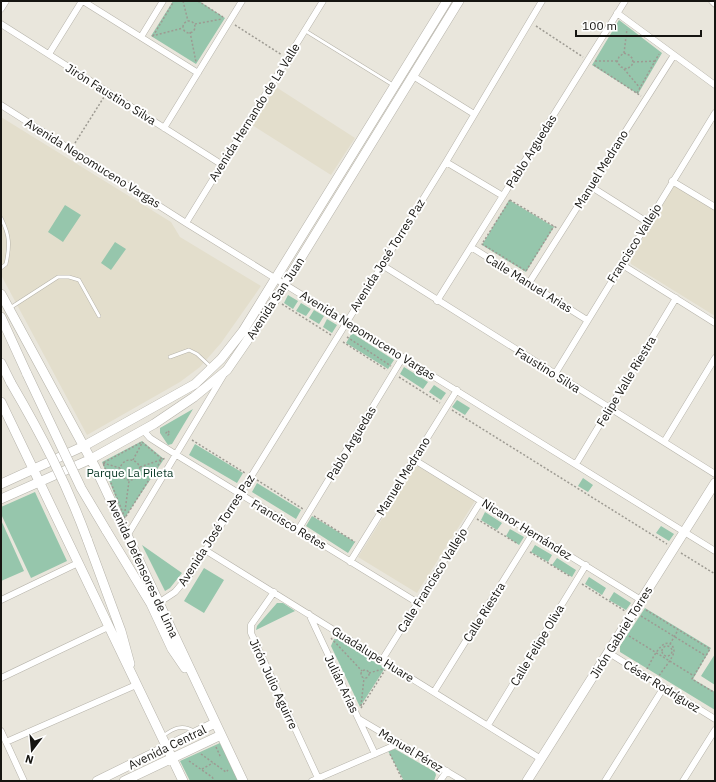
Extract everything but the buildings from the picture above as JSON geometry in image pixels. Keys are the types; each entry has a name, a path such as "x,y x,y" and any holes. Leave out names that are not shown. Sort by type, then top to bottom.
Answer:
{"main road":[{"name":"Avenida San Juan","path":"1,484 84,446 194,384 213,368 236,341 447,1"},
{"name":"Avenida San Juan","path":"1,499 91,459 143,430 194,397 227,370 275,300 459,1"},
{"name":"Avenida Defensores de Lima","path":"1,294 91,459 129,533 215,723 243,781"},
{"path":"1,317 81,488 151,604 172,649 199,688"},
{"path":"1,364 51,454 70,493 122,632 136,685"},
{"path":"1,402 183,781"},
{"name":"Jirón Gabriel Torres","path":"527,781 715,483"},
{"name":"Avenida Central","path":"97,781 109,778 166,746 215,723"},
{"name":"Avenida Central","path":"124,781 221,735"}],"street":[{"path":"1,9 6,1"},
{"path":"48,54 83,1 198,73"},
{"path":"141,37 163,1"},
{"path":"164,128 198,73 227,20 242,1"},
{"name":"Avenida Hernando de La Valle","path":"186,223 322,1"},
{"name":"Avenida José Torres Paz","path":"160,602 184,583 206,550 250,476 446,162 542,1"},
{"name":"Pablo Arguedas","path":"437,301 625,1"},
{"path":"712,1 715,4"},
{"path":"618,12 715,85"},
{"name":"Jirón Faustino Silva","path":"1,24 221,164"},
{"name":"Manuel Medrano","path":"529,283 674,55"},
{"path":"413,76 474,114"},
{"name":"Avenida Nepomuceno Vargas","path":"1,105 186,223 715,551"},
{"name":"Francisco Vallejo","path":"555,374 621,264 715,113"},
{"path":"446,162 503,196"},
{"path":"672,181 715,207"},
{"path":"590,186 647,222"},
{"name":"Calle Manuel Arias","path":"471,246 587,320"},
{"path":"621,264 715,323"},
{"name":"Faustino Silva","path":"382,265 437,301 715,474"},
{"name":"Felipe Valle Riestra","path":"576,464 676,298"},
{"name":"Pablo Arguedas","path":"298,530 403,357"},
{"path":"664,442 715,358"},
{"path":"129,533 175,454 227,370"},
{"name":"Manuel Medrano","path":"350,562 457,390"},
{"name":"Francisco Retes","path":"143,430 150,438 175,454 418,603"},
{"name":"Nicanor Hernández","path":"413,459 641,600"},
{"name":"Calle Francisco Vallejo","path":"382,662 482,501"},
{"name":"Calle Riestra","path":"434,692 533,533"},
{"name":"Guadalupe Huare","path":"206,550 309,614 382,662 434,692 541,759"},
{"path":"1,600 78,563"},
{"name":"Calle Felipe Oliva","path":"488,725 586,566"},
{"name":"Jirón Julio Aguirre","path":"274,592 251,625 251,633 315,780"},
{"name":"Julián Arias","path":"309,614 375,754"},
{"path":"1,678 108,627"},
{"name":"César Rodríguez","path":"609,653 715,719"},
{"path":"6,742 136,685"},
{"path":"605,781 664,687"},
{"name":"Manuel Pérez","path":"359,719 463,781"},
{"path":"685,780 715,730"},
{"path":"1,731 24,781"},
{"path":"315,780 400,743"},
{"path":"440,781 447,771"}],"lane":[{"path":"304,30 395,86"},
{"path":"1,218 8,233 9,248 6,264 1,268"},
{"path":"9,309 58,277 69,277 79,280 99,316"},
{"path":"170,357 189,350 193,351 213,368"},
{"path":"162,737 174,728 180,727 186,727 195,732"}],"path":[{"path":"152,36 174,1"},
{"path":"183,1 188,21"},
{"path":"198,1 287,58"},
{"path":"188,21 195,24 227,20"},
{"path":"220,24 227,20"},
{"path":"141,37 152,36 183,28 184,24 188,21"},
{"path":"190,32 194,30 195,24"},
{"path":"623,26 632,33"},
{"path":"183,28 185,31 190,32"},
{"path":"618,61 619,57 624,53 627,28"},
{"path":"190,32 196,64"},
{"path":"152,36 159,40"},
{"path":"637,93 660,54 655,50"},
{"path":"624,53 629,55 633,62"},
{"path":"593,64 599,54"},
{"path":"196,64 200,57"},
{"path":"190,60 196,64"},
{"path":"595,61 618,61"},
{"path":"618,61 619,65 640,88"},
{"path":"624,69 629,67 633,62 656,61"},
{"path":"71,150 108,92"},
{"path":"503,196 562,231"},
{"path":"510,200 482,244 526,271 554,226"},
{"path":"275,300 715,574"},
{"path":"347,337 392,367"},
{"path":"162,438 167,434"},
{"path":"186,436 360,545"},
{"path":"142,442 162,459"},
{"path":"133,460 142,442"},
{"path":"103,463 142,442"},
{"path":"140,467 175,454"},
{"path":"125,518 162,459"},
{"path":"133,460 140,467"},
{"path":"129,480 121,475 120,468 126,461 133,460"},
{"path":"103,463 120,468"},
{"path":"103,463 125,518 129,533"},
{"path":"129,480 138,477 140,467"},
{"path":"125,518 129,480"},
{"path":"472,516 576,581 675,636 706,656"},
{"path":"646,610 710,649 692,679 715,693"},
{"path":"670,644 679,630"},
{"path":"625,641 629,636 694,676"},
{"path":"328,642 331,638 336,637"},
{"path":"331,638 362,671 361,675 364,678 360,709"},
{"path":"663,644 670,644 674,650 659,676 647,668 663,644"},
{"path":"667,646 670,647 672,651 667,656 663,654 662,651 664,647 667,646"},
{"path":"382,662 387,668"},
{"path":"364,678 368,677 369,673 387,668"},
{"path":"360,709 387,668"},
{"path":"362,671 366,670 369,673"},
{"path":"357,702 360,709"},
{"path":"216,747 222,758"},
{"path":"387,749 403,781"},
{"path":"201,754 226,772 228,770 225,764"},
{"path":"187,760 202,769 215,781"},
{"path":"202,769 213,763"}],"shaded area":[{"path":"276,87 355,138 331,175 252,125"},
{"path":"1,117 171,222 180,237 261,286 221,343 200,367 180,382 87,435 1,275"},
{"path":"677,185 715,209 715,316 631,264 630,260 673,187"},
{"path":"416,465 475,501 417,593 358,557"}],"green space":[{"path":"173,1 199,1 225,18 196,64 151,36"},
{"path":"619,20 662,53 638,94 592,65"},
{"path":"509,200 554,227 526,272 482,245"},
{"path":"65,205 81,215 63,242 48,232"},
{"path":"115,242 126,249 111,270 101,263"},
{"path":"288,295 298,301 293,309 284,303"},
{"path":"301,303 311,309 306,316 296,311"},
{"path":"314,310 324,316 319,324 309,318"},
{"path":"327,319 337,325 332,333 323,327"},
{"path":"352,333 394,360 388,369 346,343"},
{"path":"404,367 428,382 423,389 400,374"},
{"path":"434,385 446,393 441,400 429,392"},
{"path":"457,400 470,408 465,415 452,407"},
{"path":"193,409 172,444 168,445 160,433 160,428"},
{"name":"Parque La Pileta","path":"142,441 164,459 124,519 102,462"},
{"path":"195,444 243,473 237,483 189,455"},
{"path":"583,478 593,485 588,492 578,486"},
{"path":"257,483 301,510 296,519 252,492"},
{"path":"35,492 67,561 31,578 1,514 1,507"},
{"path":"485,512 502,523 497,530 481,520"},
{"path":"312,516 355,542 348,553 306,526"},
{"path":"1,520 24,571 1,581"},
{"path":"661,526 674,534 669,541 656,533"},
{"path":"510,529 524,537 519,545 506,536"},
{"path":"142,545 182,573 170,588 165,591"},
{"path":"535,545 552,555 548,562 531,552"},
{"path":"557,558 576,570 572,577 552,565"},
{"path":"204,568 224,580 204,613 184,601"},
{"path":"589,577 606,588 602,595 585,584"},
{"path":"614,592 631,603 626,610 609,600"},
{"path":"277,603 283,603 295,611 256,630 257,626"},
{"path":"645,608 711,648 693,679 715,692 715,710 620,652 620,646"},
{"path":"334,639 338,639 385,668 360,707 331,646"},
{"path":"715,654 715,685 701,676"},
{"path":"220,743 239,781 190,781 180,761"},
{"path":"395,749 435,772 436,775 434,781 404,781 388,751"}]}
